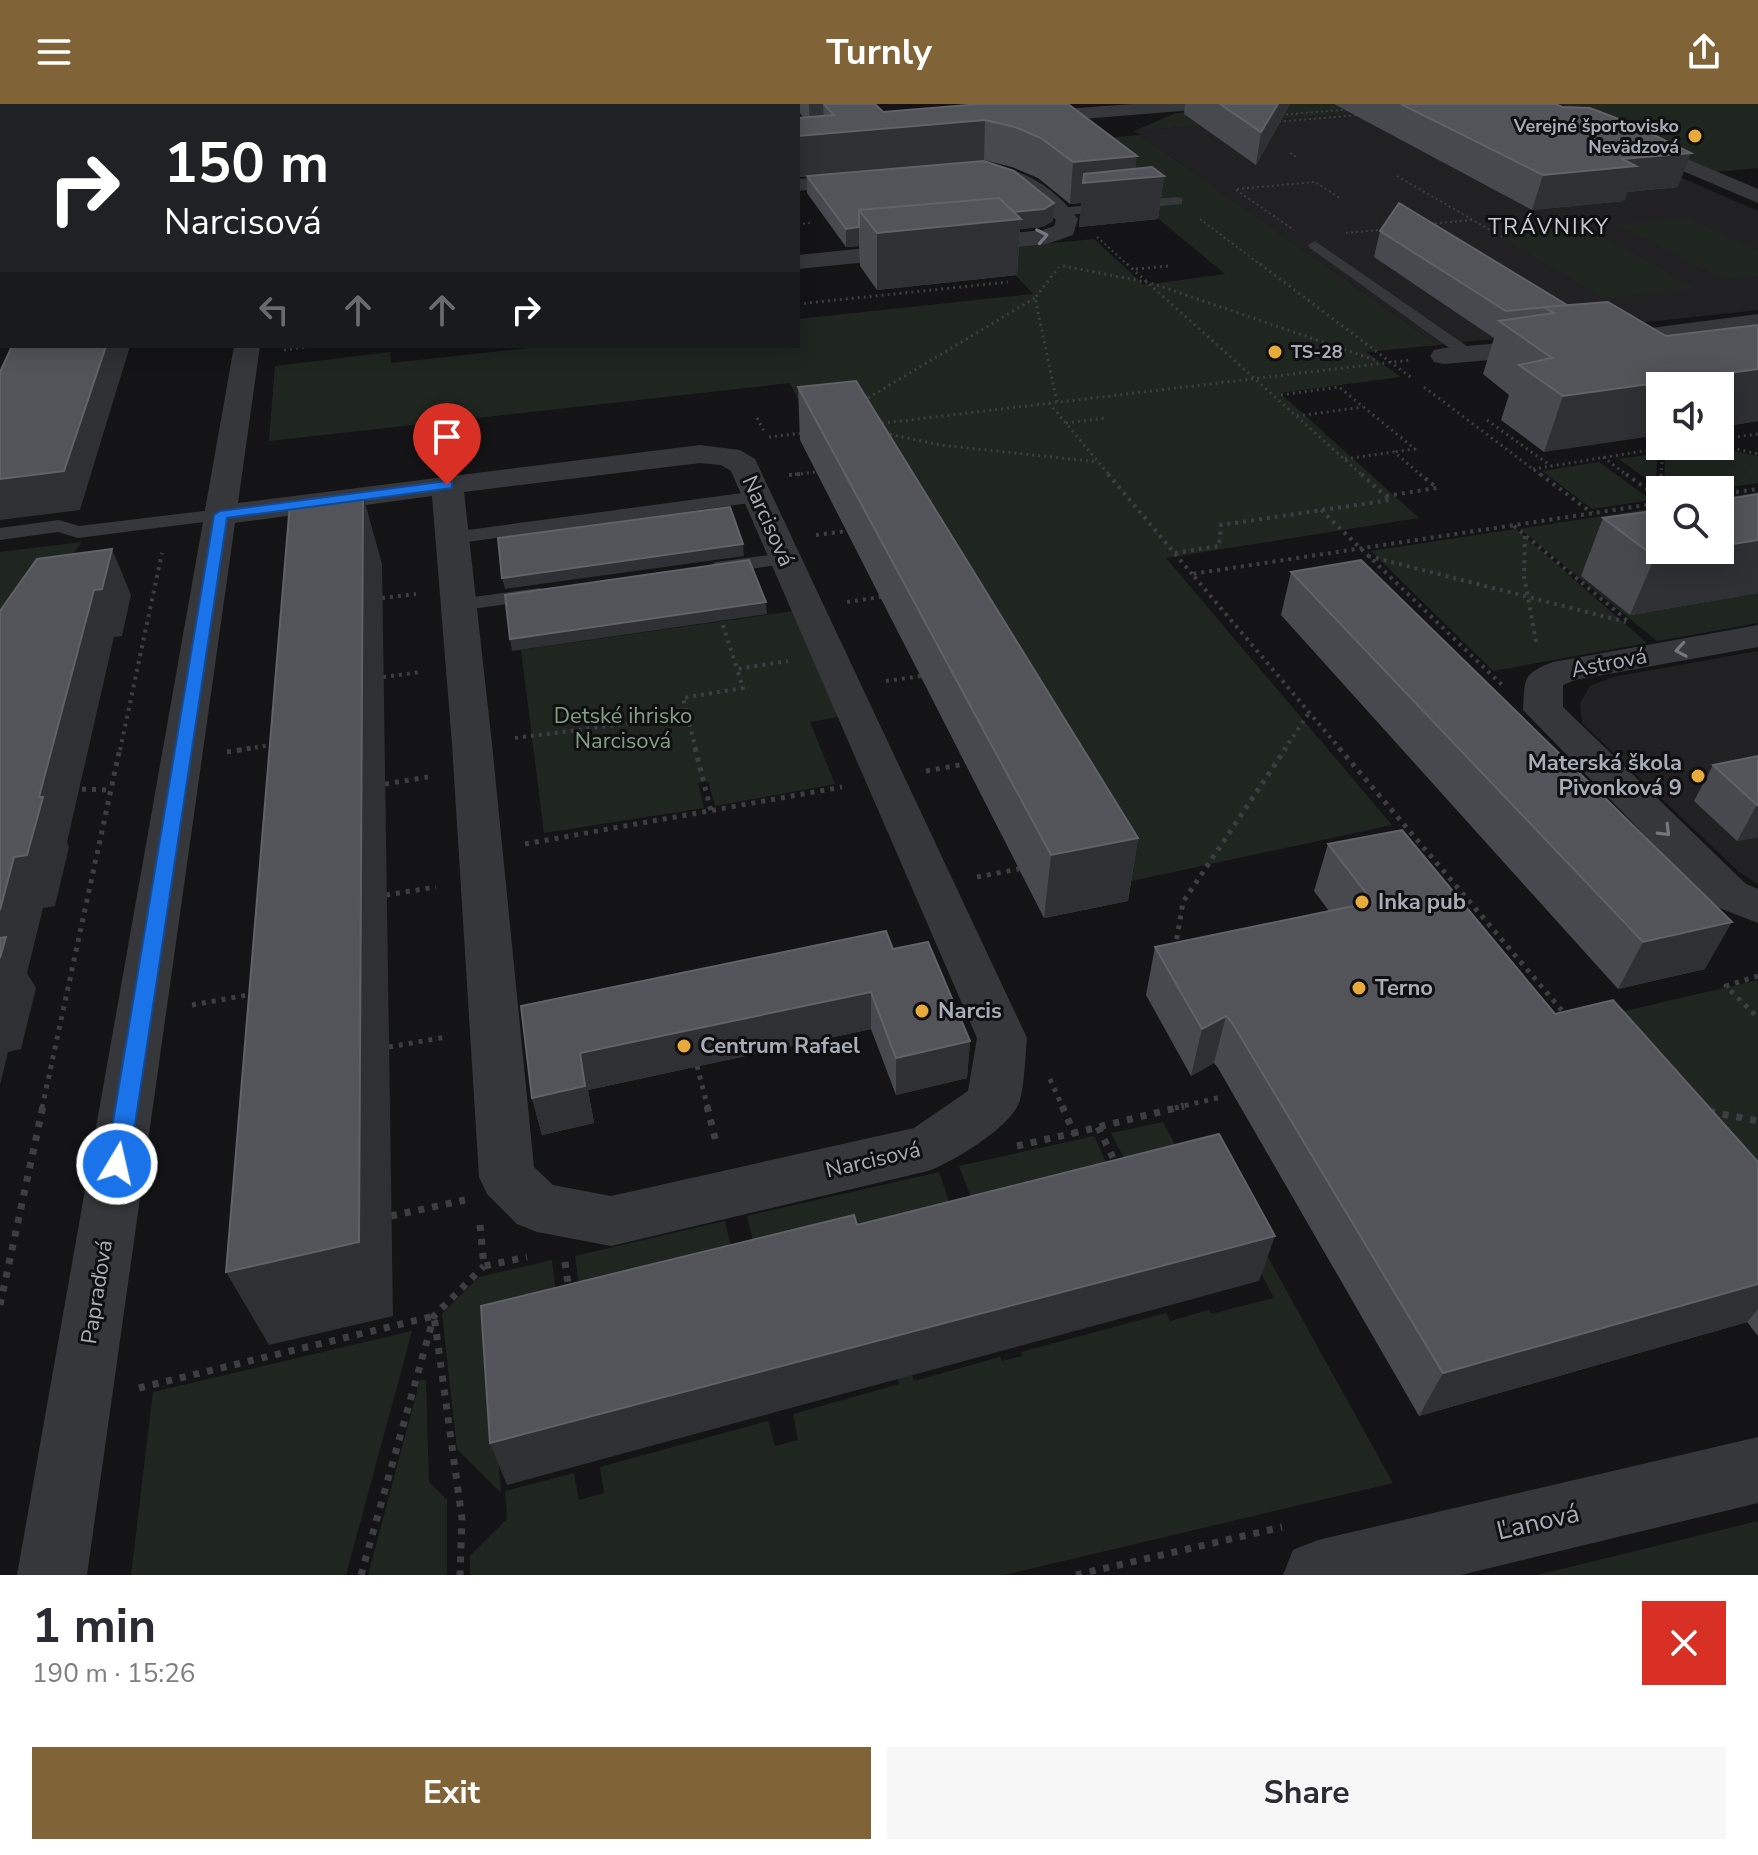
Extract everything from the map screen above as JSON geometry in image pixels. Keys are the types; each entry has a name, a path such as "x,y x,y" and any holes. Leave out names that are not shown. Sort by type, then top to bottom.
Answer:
{"street":[{"path":"1006,119 1206,104"},
{"path":"1541,104 1729,180 1758,197"},
{"path":"800,262 1047,237 1062,221 1022,176 983,169 936,173"},
{"path":"800,185 890,177"},
{"path":"1456,355 1605,342 1758,322"},
{"name":"Papraďová","path":"52,1575 220,515 264,348"},
{"name":"Narcisová","path":"220,515 447,485 700,454 729,456 744,466 757,497 798,547 829,655 1002,1038 993,1102 928,1148 611,1221 537,1207 507,1177 472,744 441,599 453,538 447,485"},
{"name":"Astrová","path":"1758,636 1566,670 1544,679 1543,710 1730,895 1758,907"},
{"name":"Ľanová","path":"1318,1575 1758,1470"}],"lane":[{"path":"1062,221 1177,201"},
{"path":"1310,241 1456,355"},
{"path":"453,538 757,497"},
{"path":"0,547 49,541 78,532 220,515"},
{"path":"0,534 59,526 78,532"},
{"path":"692,572 798,547"},
{"path":"441,599 552,592"}],"path":[{"path":"1278,115 1351,109"},
{"path":"1268,123 1361,115"},
{"path":"1290,153 1298,158"},
{"path":"1397,176 1502,237"},
{"path":"1310,241 1236,190 1315,182 1341,199"},
{"path":"1177,201 1592,514"},
{"path":"1426,225 1472,220"},
{"path":"1062,221 1100,238 1390,500 1221,525 1219,546 1175,553"},
{"path":"800,224 810,223"},
{"path":"1334,234 1396,228"},
{"path":"1049,264 1151,283 1383,363"},
{"path":"863,401 1035,298 1060,266"},
{"path":"1135,269 1168,266"},
{"path":"800,304 1008,282"},
{"path":"1035,298 1057,402"},
{"path":"870,425 1399,361"},
{"path":"1281,395 1339,387 1415,449 1345,459"},
{"path":"1049,403 1562,1013"},
{"path":"1297,416 1364,407"},
{"path":"757,418 767,438 811,432"},
{"path":"1065,423 1106,418"},
{"path":"1487,420 1552,466"},
{"path":"878,432 940,445 1098,462"},
{"path":"1734,439 1758,434"},
{"path":"1734,446 1758,454"},
{"path":"1533,469 1646,451"},
{"path":"1385,496 1437,488 1394,452"},
{"path":"1603,457 1646,489"},
{"path":"1734,492 1758,489"},
{"path":"1192,574 1592,514 1646,503"},
{"path":"1321,510 1360,549"},
{"path":"1513,525 1639,631"},
{"path":"798,547 847,531"},
{"path":"1525,536 1522,557 1525,597 1537,648"},
{"path":"0,1305 163,548"},
{"path":"1367,555 1630,623"},
{"path":"843,603 881,597"},
{"path":"382,598 441,599"},
{"path":"711,811 683,698 743,688 723,625"},
{"path":"737,669 829,655"},
{"path":"383,677 427,671"},
{"path":"880,681 921,676"},
{"path":"1174,956 1183,902 1309,713"},
{"path":"385,784 449,774 447,747 687,716"},
{"path":"218,753 289,742"},
{"path":"386,895 457,884 454,856 965,764"},
{"path":"66,790 111,790"},
{"path":"973,878 1019,869"},
{"path":"1465,919 1480,916"},
{"path":"1758,976 1726,986 1758,1018"},
{"path":"187,1006 261,992"},
{"path":"1546,1016 1562,1013 1574,1016"},
{"path":"389,1047 451,1036"},
{"path":"697,1066 728,1194"},
{"path":"1708,1122 1712,1112 1758,1121"},
{"path":"1098,1127 1122,1176"},
{"path":"1013,1147 1074,1133"},
{"path":"391,1216 478,1198"},
{"path":"479,1211 484,1266"},
{"path":"564,1249 571,1304"},
{"path":"361,1575 434,1316 484,1266 537,1255"},
{"path":"139,1388 434,1316"},
{"path":"434,1316 462,1519 460,1575"}],"shaded area":[{"path":"1464,104 1636,158 1758,211 1758,310 1438,345 1134,131"},
{"name":"Materská škola Pivonková 9","path":"1758,651 1758,884 1740,873 1582,723 1580,703 1590,686 1613,677"}],"green space":[{"path":"1283,104 1464,104 1134,131 1176,113"},
{"name":"Verejné športovisko Nevädzová","path":"1559,104 1758,104 1758,168 1715,172"},
{"path":"1140,135 1438,345 1366,352 1401,377 1280,393 1419,518 1166,558 1392,825 1127,882 816,435 790,383 269,441 275,366 390,352 391,363 528,348 800,348 800,319 1033,294 991,249 1094,239 1144,285 1225,274 1131,196 1028,145"},
{"path":"1688,218 1758,251 1758,276 1724,280 1617,225"},
{"path":"1585,228 1697,288 1606,299 1500,237"},
{"path":"1734,451 1758,456 1758,483 1734,486 1734,476 1664,476 1665,460 1734,460"},
{"path":"1646,455 1646,460 1657,460 1656,476 1646,476 1646,479 1619,459"},
{"path":"1599,462 1646,496 1646,501 1592,509 1542,471"},
{"path":"1758,492 1758,623 1657,641 1520,529 1646,509 1646,564 1734,564 1734,496"},
{"path":"1516,529 1647,643 1493,671 1371,551"},
{"path":"82,542 14,634 0,638 0,552"},
{"name":"Detské ihrisko Narcisová","path":"801,610 849,715 810,722 835,784 715,806 708,781 698,783 704,808 544,833 521,650"},
{"path":"1758,980 1758,1198 1595,1018"},
{"path":"1163,1122 1175,1145 1203,1140 1393,1483 1004,1575 470,1575 470,1556 507,1519 505,1491 574,1473 579,1500 604,1493 600,1467 768,1421 775,1446 798,1440 793,1414 899,1384 859,1254 762,1278 747,1216 939,1172 961,1235 875,1260 914,1381 1000,1357 1002,1361 1022,1356 1021,1352 1166,1313 1170,1321 1274,1298 1209,1175 1141,1192 1111,1133"},
{"path":"1094,1136 1121,1194 984,1232 959,1166"},
{"path":"725,1221 739,1283 584,1322 575,1256"},
{"path":"552,1260 560,1328 490,1347 501,1493 457,1449 442,1314 479,1277"},
{"path":"412,1331 346,1575 131,1575 153,1392"},
{"path":"420,1380 426,1380 429,1482 447,1500 447,1575 368,1575"},
{"path":"1758,1521 1758,1575 1537,1575"}],"building":[{"path":"824,104 875,104 883,112 980,104 1068,104 1137,156 1073,162 1041,138 1015,127 985,120 800,136 800,118 834,115"},
{"path":"1220,104 1278,104 1261,132"},
{"path":"1401,104 1556,104 1590,108 1691,153 1622,159 1636,166 1543,175"},
{"path":"984,161 1014,171 1054,203 1044,209 1014,212 999,198 859,210 859,227 846,229 807,176"},
{"path":"1152,167 1164,176 1083,183 1084,174"},
{"path":"999,198 1021,219 877,233 859,210"},
{"path":"1399,203 1567,305 1506,311 1380,231"},
{"path":"1608,302 1666,336 1758,325 1758,369 1734,372 1646,372 1646,385 1563,396 1519,365 1552,358 1499,321 1554,313 1544,307"},
{"path":"11,348 105,348 64,471 0,479 0,372"},
{"path":"856,381 1138,838 1051,855 798,387"},
{"path":"1758,494 1758,540 1734,544 1734,498"},
{"path":"363,495 359,1242 226,1272 290,503"},
{"path":"730,507 743,544 502,578 498,538"},
{"path":"1646,512 1646,550 1603,518"},
{"path":"112,549 102,589 94,590 39,797 43,797 27,855 14,857 0,910 0,611 37,559"},
{"path":"749,560 766,602 510,639 505,595"},
{"path":"1361,560 1732,922 1643,942 1291,572"},
{"path":"1758,756 1758,804 1757,805 1713,765"},
{"path":"1402,830 1555,1014 1613,1000 1758,1162 1758,1284 1443,1373 1231,1021 1226,1016 1202,1029 1155,947 1373,902 1328,844"},
{"path":"886,931 893,949 928,942 970,1041 896,1058 871,992 580,1053 585,1086 532,1098 521,1006"},
{"path":"6,937 0,958 0,938"},
{"path":"1219,1134 1275,1236 490,1443 481,1306 854,1215 857,1225"}],"place":[{"name":"Verejné športovisko Nevädzová","path":"1695,136"},
{"name":"TS-28","path":"1275,352"},
{"name":"Materská škola Pivonková 9","path":"1698,776"},
{"name":"Inka pub","path":"1362,902"},
{"name":"Terno","path":"1359,988"},
{"name":"Narcis","path":"922,1011"},
{"name":"Centrum Rafael","path":"684,1046"}],"district":[{"name":"TRÁVNIKY","path":"1549,227"}],"route":[{"path":"117,1164 220,515 447,485"}]}
